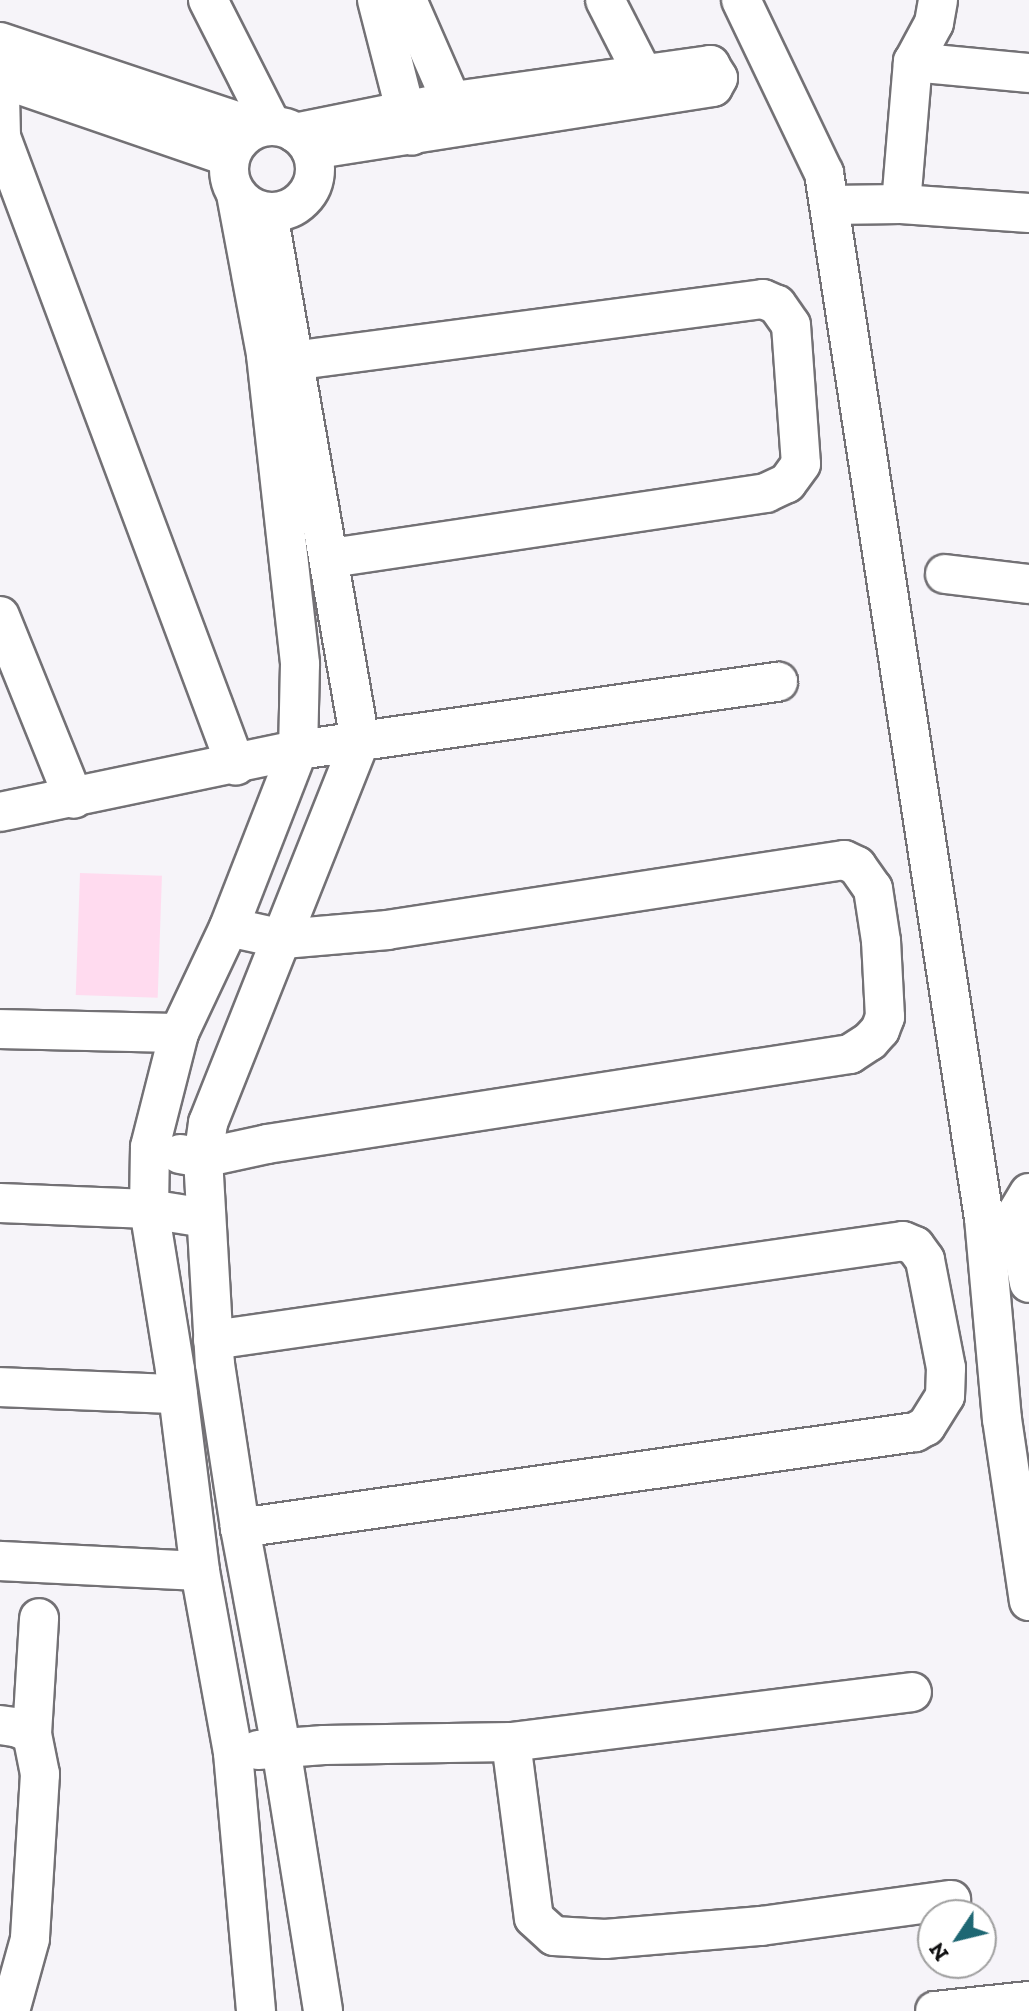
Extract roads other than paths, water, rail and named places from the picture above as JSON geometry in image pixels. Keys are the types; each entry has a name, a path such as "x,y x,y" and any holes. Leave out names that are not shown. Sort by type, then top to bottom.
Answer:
{"street":[{"path":"0,78 233,175 256,209 268,213 281,212 304,199 315,176 284,134 208,0"},
{"path":"377,0 409,124"},
{"path":"407,0 458,114"},
{"path":"256,2011 233,1753 200,1571 177,1382 149,1209 150,1147 179,1033 229,927 298,750 300,664 266,355 233,175 246,134 409,124 648,86 605,0"},
{"path":"741,0 826,189 984,1218 1002,1419 1029,1601"},
{"path":"901,204 913,62 934,23 938,0"},
{"path":"0,42 284,134"},
{"path":"913,62 1029,73"},
{"path":"0,95 1,137 236,766"},
{"path":"826,189 901,204 1029,213"},
{"path":"268,213 360,741 208,1123 203,1158 214,1352 240,1528 281,1748 323,2011"},
{"path":"292,361 763,299 777,305 791,325 801,464 787,483 766,493 330,558"},
{"path":"945,574 1029,584"},
{"path":"0,616 74,799"},
{"path":"0,812 236,766 298,750 778,682"},
{"path":"150,1147 203,1158 282,1142 850,1054 870,1041 880,1030 885,1017 881,941 873,889 857,866 844,860 388,930 283,939 229,927"},
{"path":"0,1029 179,1033"},
{"path":"1029,1193 1016,1215 1029,1283"},
{"path":"0,1203 149,1209 205,1218"},
{"path":"0,1387 177,1382 214,1352 903,1241 915,1246 925,1260 946,1368 945,1396 926,1426 915,1432 240,1528"},
{"path":"0,1561 200,1571"},
{"path":"10,2011 30,1939 40,1774 16,1730 39,1618"},
{"path":"233,1753 281,1748 511,1742 912,1692"},
{"path":"511,1742 534,1918 554,1936 605,1939 761,1926 917,1905"},
{"path":"935,2011 1029,2001"}]}
